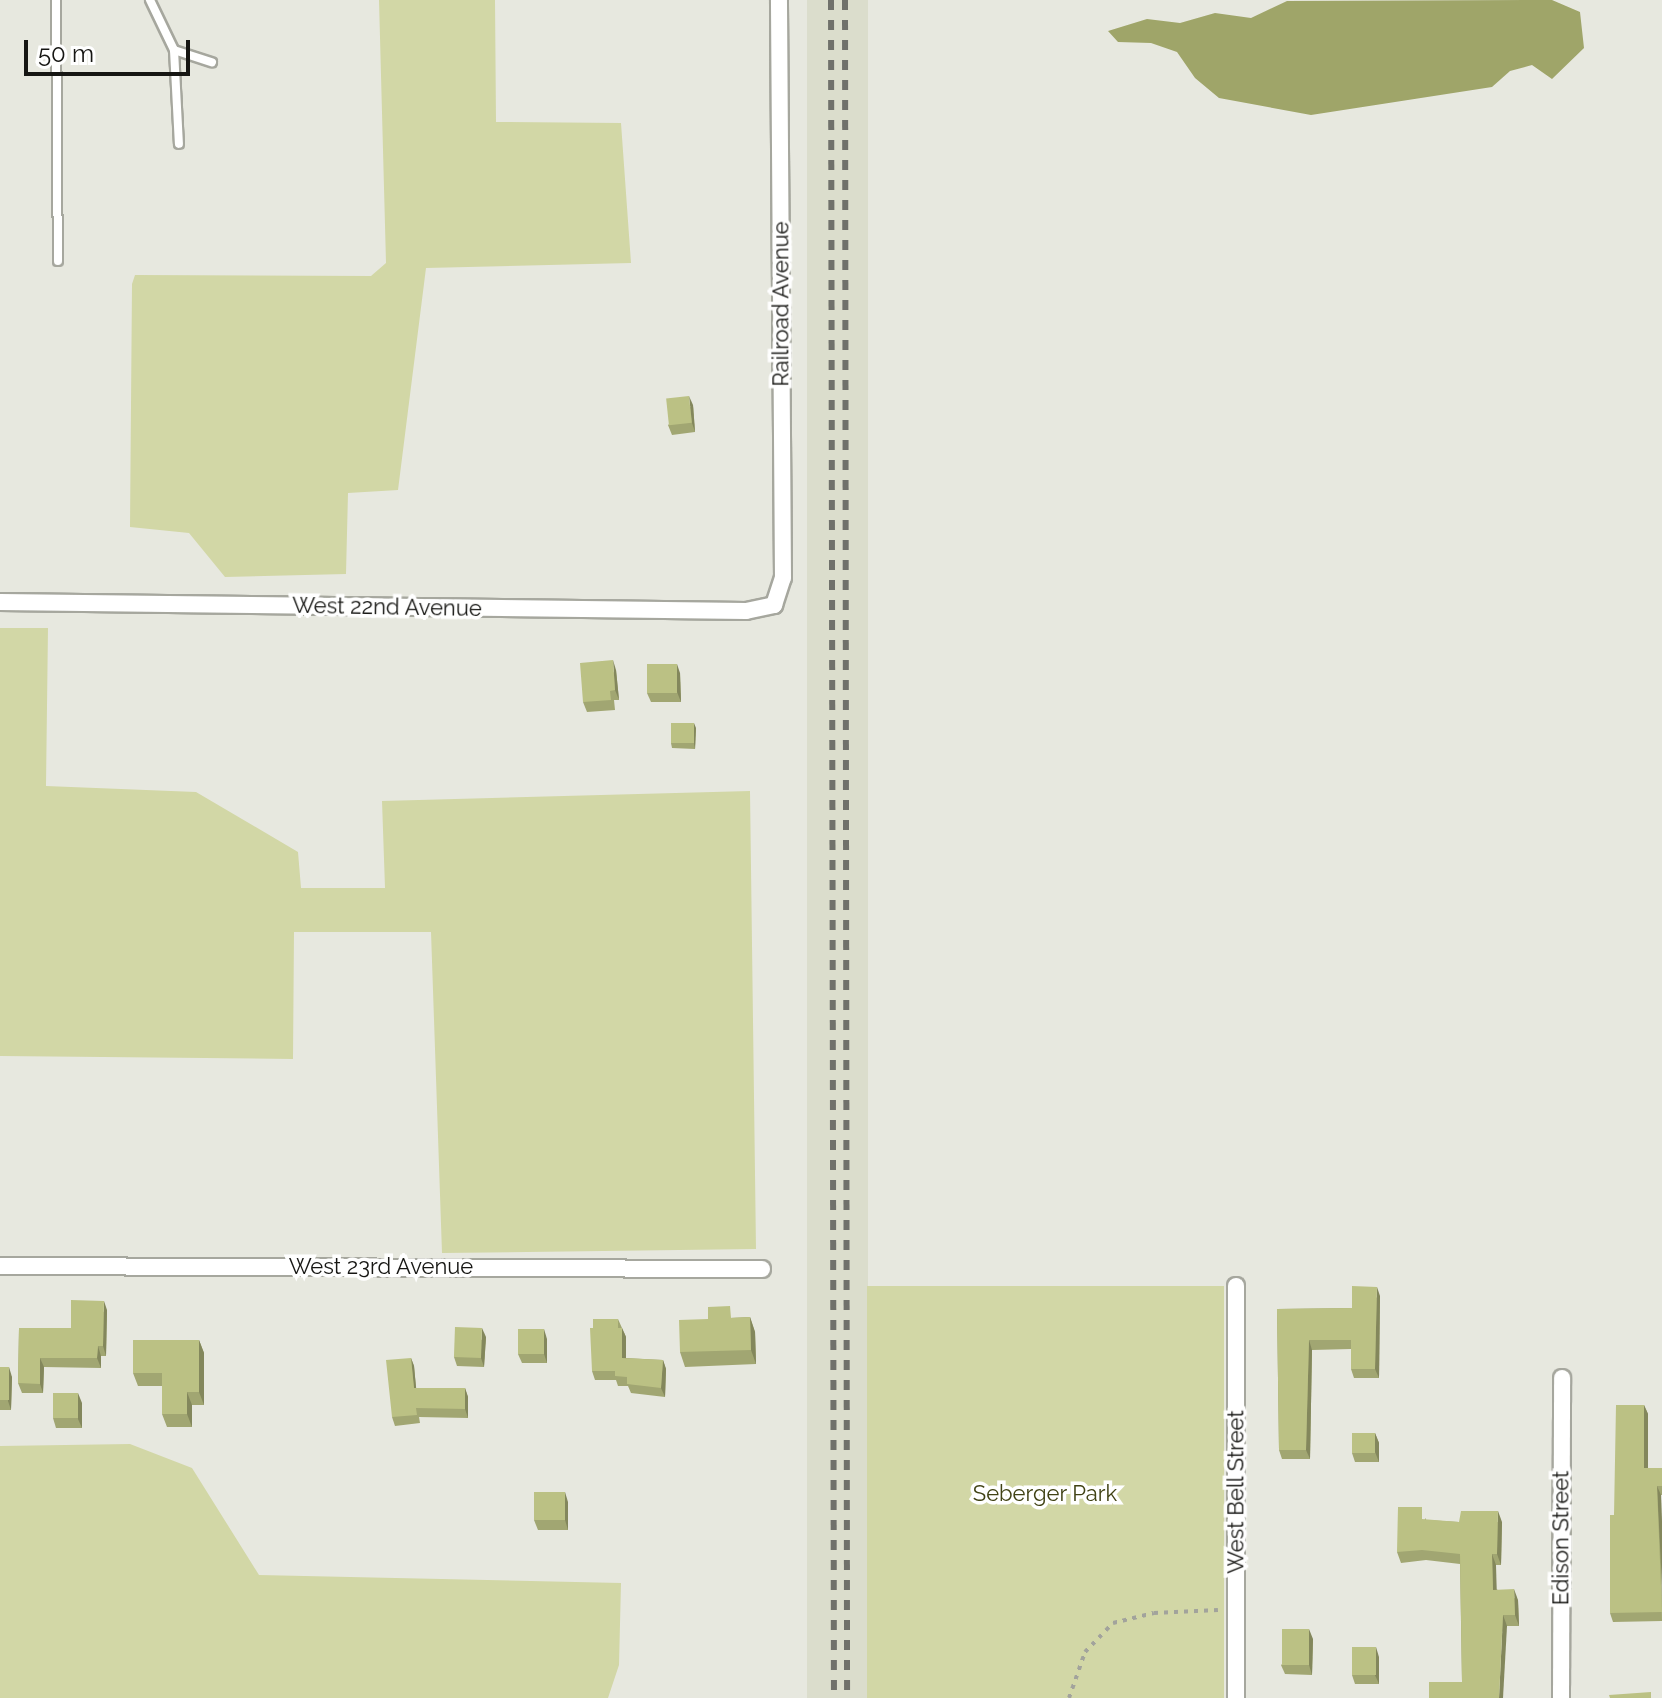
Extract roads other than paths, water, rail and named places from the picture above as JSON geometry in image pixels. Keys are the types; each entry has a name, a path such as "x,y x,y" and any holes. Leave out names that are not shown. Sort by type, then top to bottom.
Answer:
{"street":[{"name":"Railroad Avenue","path":"774,605 783,578 779,0"},
{"name":"West 22nd Avenue","path":"0,602 746,611 774,605"},
{"name":"West 23rd Avenue","path":"0,1266 762,1269"},
{"name":"West Bell Street","path":"1236,1286 1236,1698"},
{"name":"Edison Street","path":"1561,1698 1562,1378"}],"lane":[{"path":"56,0 58,261"},
{"path":"150,0 174,50 179,144"},
{"path":"174,50 191,58 212,62"}],"railway":[{"path":"831,0 834,1698"},
{"path":"845,0 847,1698"}],"park label":[{"name":"Seberger Park","path":"1045,1494"}]}
